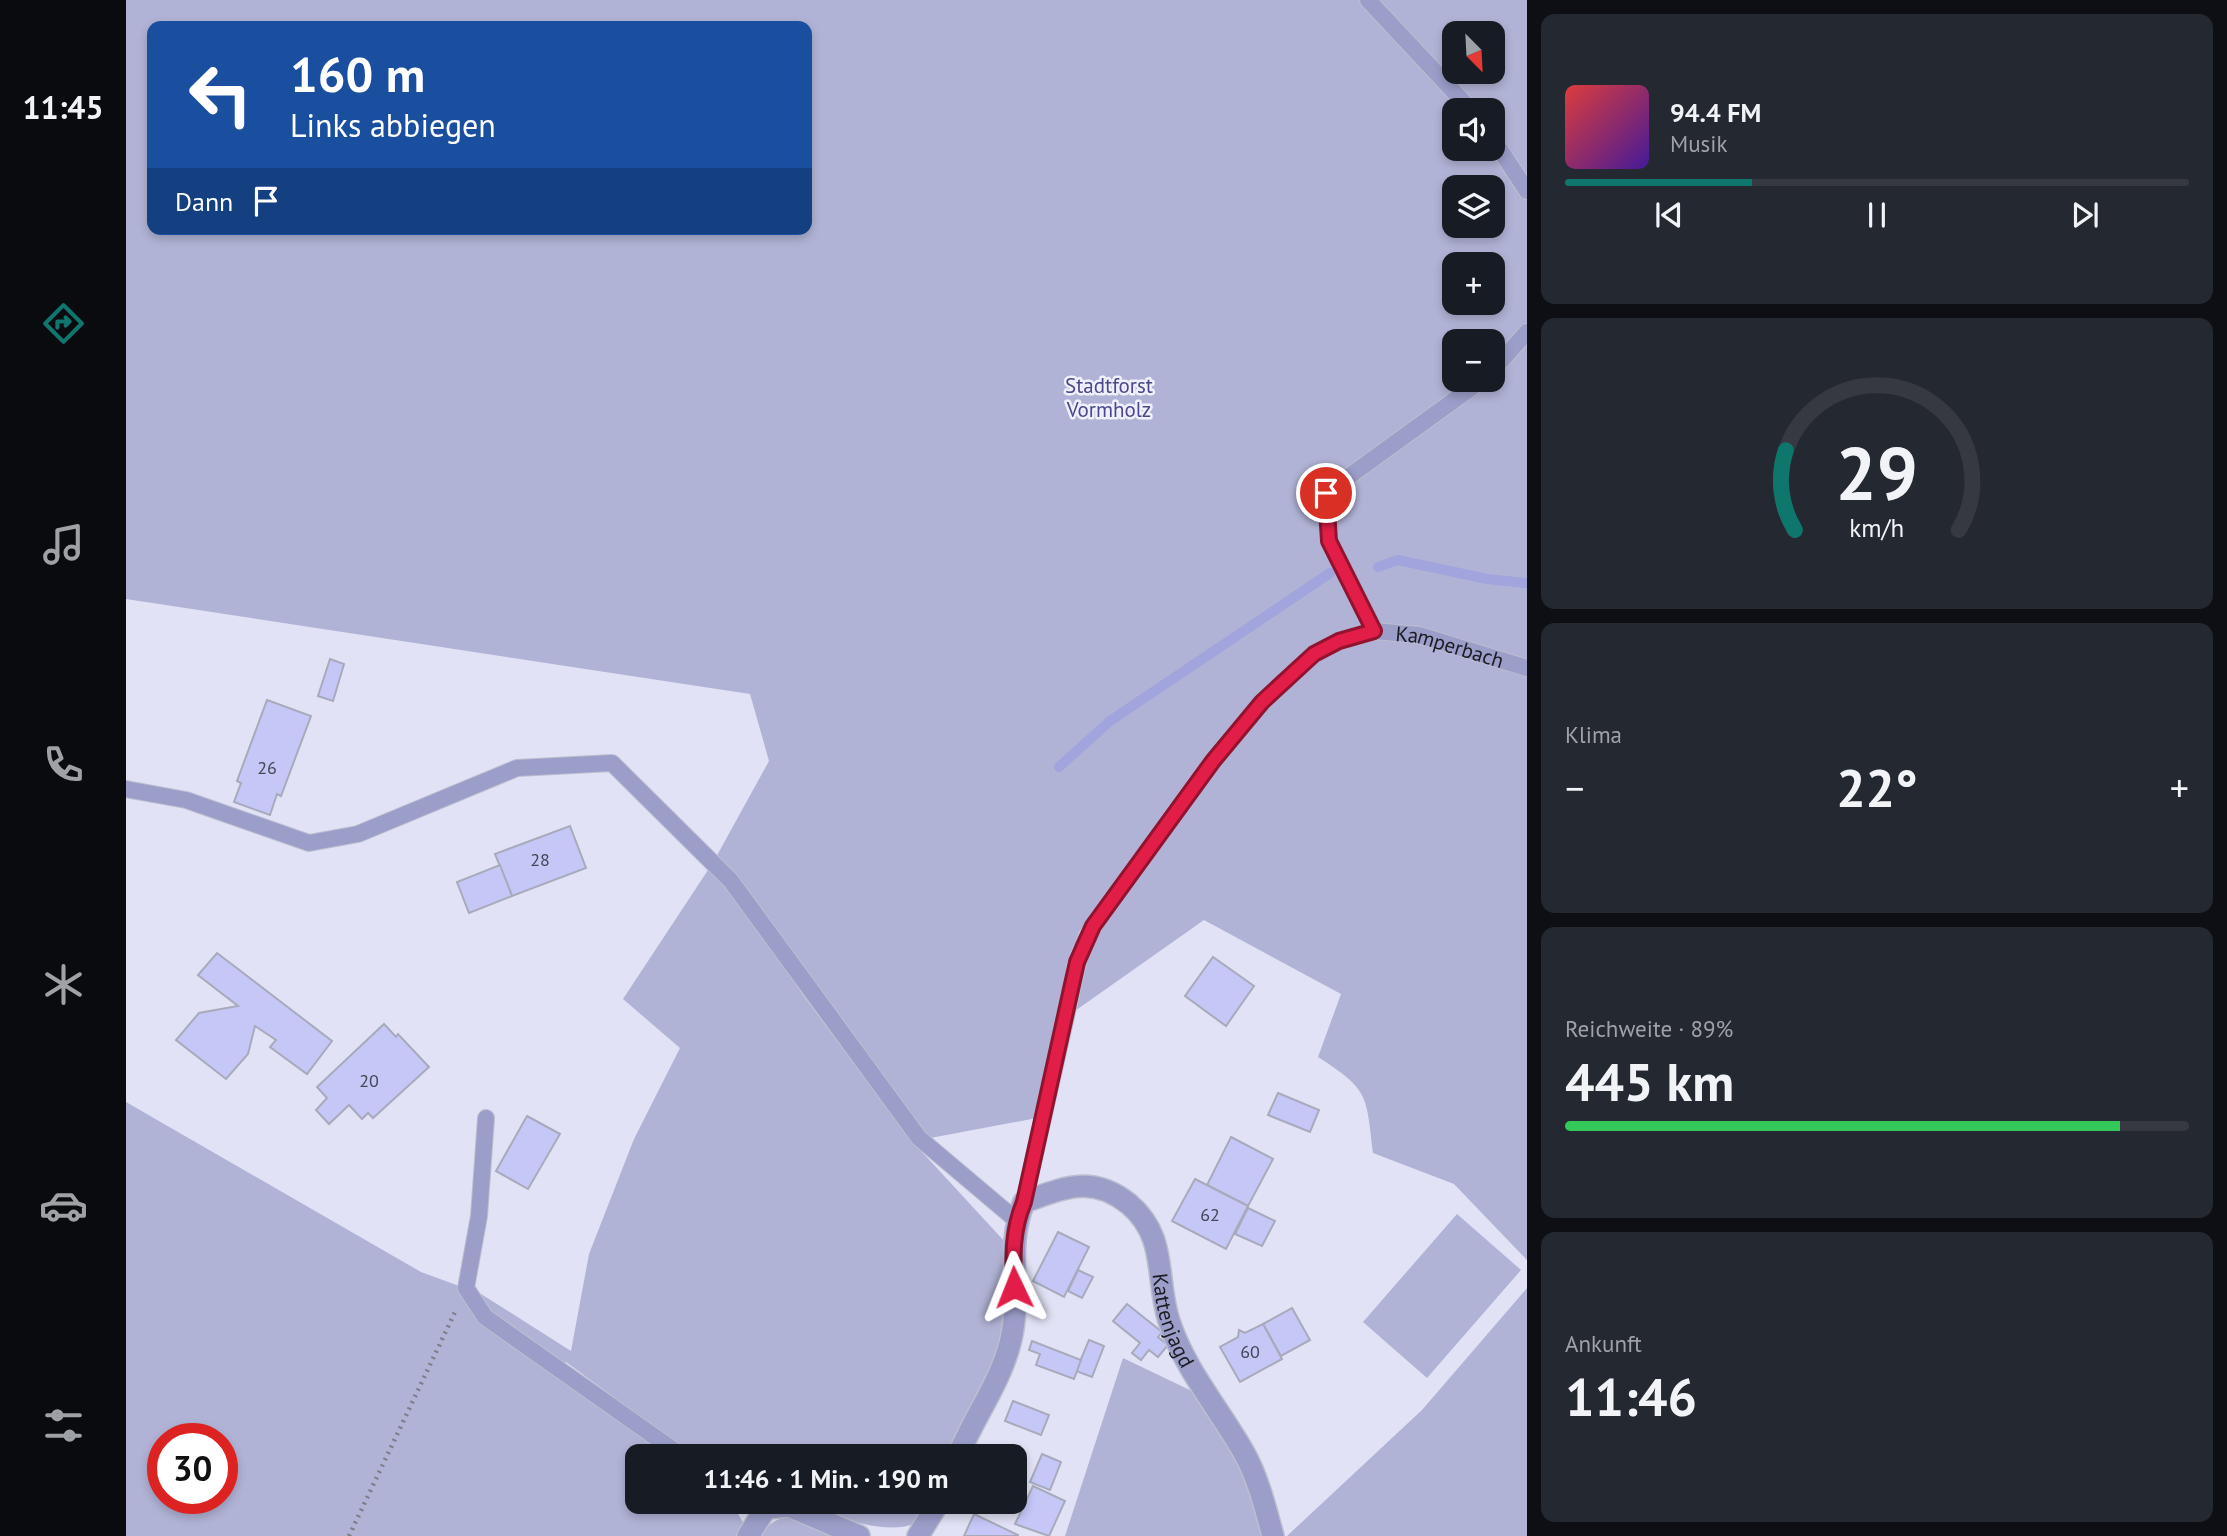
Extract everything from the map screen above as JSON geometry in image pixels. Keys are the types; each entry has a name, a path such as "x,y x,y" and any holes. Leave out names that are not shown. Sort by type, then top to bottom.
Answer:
{"street":[{"name":"Kattenjagd","path":"1020,1211 1068,1186 1087,1184 1127,1202 1143,1217 1154,1235 1170,1324 1195,1373 1244,1453 1261,1491 1273,1536"},
{"name":"Kamperbach","path":"964,1444 1001,1369 1011,1340 1015,1310 1013,1241 1020,1211"},
{"path":"748,1536 757,1514"},
{"path":"808,1514 859,1536"},
{"path":"918,1536 932,1514"}],"lane":[{"path":"1368,0 1460,98"},
{"path":"1505,157 1527,191"},
{"path":"1505,357 1527,332"},
{"path":"1374,631 1329,541 1326,493 1465,392"},
{"name":"Kamperbach","path":"1020,1211 1077,962 1093,926 1213,761 1262,702 1314,654 1339,641 1374,631 1419,635 1527,668"},
{"path":"126,789 186,800 309,843 358,834 517,768 612,763 730,881 919,1138 1000,1210 1020,1211"},
{"path":"486,1118 479,1216 466,1288 485,1317 665,1444"}],"path":[{"path":"349,1536 466,1288"}],"green space":[{"name":"Stadtforst Vormholz","path":"126,0 1527,0 1527,1260 1454,1184 1373,1153 1369,1118 1362,1095 1347,1078 1318,1057 1341,994 1204,920 1072,1013 1090,946 1164,837 1156,829 1079,932 1067,963 1058,1021 1055,1024 1037,1118 925,1139 715,859 769,761 750,694 126,599"},
{"path":"710,867 728,884 803,995 911,1140 1006,1243 1009,1312 1002,1343 955,1444 677,1444 566,1362 558,1378 651,1444 625,1444 625,1514 738,1514 744,1524 741,1536 126,1536 126,1102 421,1272 481,1294 571,1351 589,1254 634,1139 680,1048 623,999"},
{"path":"1457,1214 1521,1270 1427,1378 1363,1322"},
{"path":"1527,1288 1527,1536 1287,1536 1422,1410"},
{"path":"1123,1358 1196,1393 1245,1472 1263,1536 1065,1536"},
{"path":"830,1514 922,1514 914,1524 901,1527 855,1522"},
{"path":"789,1517 838,1536 760,1536 772,1523"}],"building":[{"path":"330,659 344,664 333,701 318,696"},
{"path":"267,700 311,716 281,796 277,794 270,815 234,802 241,783 237,781"},
{"path":"570,826 586,868 512,896 495,854"},
{"path":"500,865 512,896 469,913 457,882"},
{"path":"217,953 332,1041 307,1074 270,1047 276,1040 255,1026 248,1054 226,1079 176,1040 199,1013 238,1006 198,975"},
{"path":"1213,957 1254,986 1226,1026 1185,996"},
{"path":"384,1024 396,1037 398,1034 429,1067 373,1118 368,1113 362,1119 349,1105 329,1124 316,1110 327,1098 317,1087"},
{"path":"1278,1093 1319,1110 1310,1132 1268,1115"},
{"path":"527,1116 560,1134 528,1189 496,1171"},
{"path":"1231,1137 1273,1159 1248,1206 1207,1185"},
{"path":"1195,1179 1248,1206 1226,1249 1172,1221"},
{"path":"1248,1208 1275,1221 1262,1246 1235,1234"},
{"path":"1058,1232 1089,1247 1064,1297 1033,1281"},
{"path":"1078,1270 1093,1277 1082,1298 1068,1291"},
{"path":"1127,1304 1162,1332 1158,1337 1168,1345 1158,1357 1149,1350 1141,1360 1132,1353 1140,1343 1113,1321"},
{"path":"1292,1308 1310,1340 1281,1356 1263,1324"},
{"path":"1263,1324 1282,1359 1240,1382 1220,1347 1238,1337 1239,1330 1245,1333"},
{"path":"1089,1340 1104,1346 1092,1377 1076,1371"},
{"path":"1032,1341 1081,1360 1074,1379 1036,1365 1040,1354 1029,1350"},
{"path":"1013,1401 1049,1415 1041,1435 1005,1421"},
{"path":"1042,1454 1061,1462 1050,1490 1030,1482"},
{"path":"1033,1486 1065,1501 1049,1536 1015,1524 1020,1514 1027,1514 1027,1499"},
{"path":"974,1514 1018,1535 1018,1536 964,1536"}],"waterway":[{"path":"1378,567 1398,560 1487,579 1527,583"},
{"path":"1059,767 1110,721 1330,573"}],"route":[{"path":"1014,1287 1013,1241 1016,1220 1024,1202 1082,946 1149,847 1213,761 1262,702 1314,654 1339,641 1374,631 1329,541 1326,493"}]}
